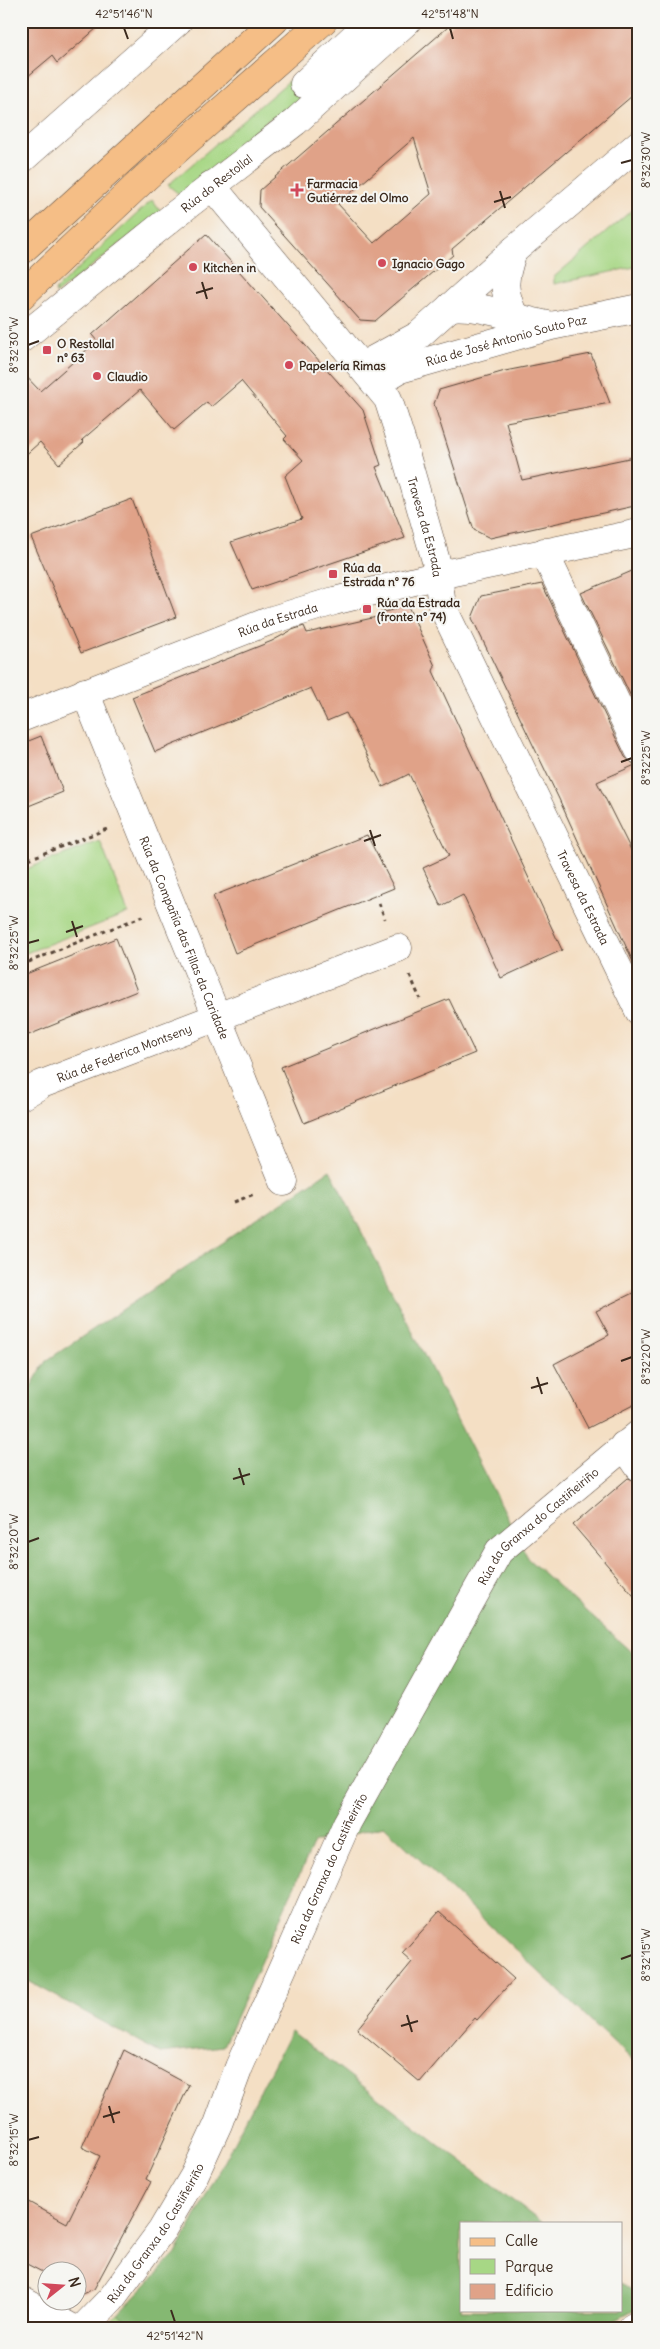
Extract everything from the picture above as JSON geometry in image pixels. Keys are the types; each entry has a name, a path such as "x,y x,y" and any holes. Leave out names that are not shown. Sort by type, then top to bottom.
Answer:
{"main road":[{"path":"21,251 274,21"},
{"path":"21,296 145,178 323,21"}],"street":[{"path":"21,160 178,21"},
{"path":"304,84 371,21"},
{"name":"Rúa do Restollal","path":"21,339 211,185 295,122 407,21"},
{"path":"369,375 419,335 513,251 639,144"},
{"name":"Travesa da Estrada","path":"211,185 388,399 439,575 442,606 639,1011"},
{"path":"513,251 505,275 504,288 507,301 515,318"},
{"path":"450,307 480,307 515,318 552,326"},
{"name":"Rúa de José Antonio Souto Paz","path":"369,375 552,326 639,308"},
{"name":"Rúa da Estrada","path":"21,718 269,621 334,601 439,575 639,533"},
{"path":"544,552 639,750"},
{"name":"Rúa da Compañía das Fillas da Caridade","path":"85,692 284,1182"},
{"name":"Rúa de Federica Montseny","path":"21,1096 42,1084 398,948"},
{"name":"Rúa da Granxa do Castiñeiriño","path":"83,2328 111,2299 162,2230 194,2176 218,2124 239,2067 347,1822 499,1551 631,1439 639,1467"},
{"path":"21,2300 72,2328"},
{"path":"632,2328 639,2324"}],"path":[{"path":"21,862 107,829"},
{"path":"21,965 142,916"}],"green space":[{"path":"290,80 305,99 267,121 181,196 168,185"},
{"path":"152,200 161,212 56,294 55,290"},
{"path":"639,204 639,266 554,284 554,277"},
{"path":"100,841 128,913 21,955 21,871"},
{"path":"330,1170 528,1559 639,1659 639,2066 384,1826 314,1842 223,2046 160,2053 21,1977 21,1403 46,1361"},
{"path":"291,2031 541,2222 460,2222 460,2312 622,2312 622,2284 639,2295 639,2307 599,2328 133,2328 118,2314 176,2254"},
{"path":"118,2314 133,2328 103,2328"}],"building":[{"path":"21,21 105,21 57,63 52,56 21,82"},
{"path":"455,21 639,21 639,90 452,249 453,255 375,321 360,320 259,207 260,190","holes":["414,138 431,194 374,243 338,204"]},
{"path":"206,234 363,410 381,465 376,467 405,538 252,590 231,542 302,519 285,476 303,460 284,439 287,436 241,381 211,407 207,402 174,430 140,390 82,440 84,442 59,464 40,442 21,459 21,371 40,391 97,341 92,335"},
{"path":"591,354 610,403 506,422 522,480 639,456 639,505 490,538 474,530 434,404 439,390 505,371"},
{"path":"132,499 176,617 81,653 31,537"},
{"path":"639,568 639,713 581,593"},
{"path":"542,584 625,757 635,765 597,782 634,856 632,857 639,872 639,975 559,799 472,618 481,596"},
{"path":"408,606 435,666 433,671 562,950 501,978 463,895 441,906 423,868 449,856 409,774 383,787 346,713 327,721 311,688 155,752 132,697 272,641 304,626 307,633 381,616 380,613"},
{"path":"41,736 63,792 21,809 21,744"},
{"path":"367,835 394,888 235,953 213,896"},
{"path":"116,938 137,991 21,1038 21,976"},
{"path":"449,999 475,1053 304,1123 281,1067"},
{"path":"639,1290 639,1402 588,1428 554,1364 609,1335 596,1311"},
{"path":"628,1478 639,1482 639,1602 573,1525"},
{"path":"439,1912 514,1979 477,2020 475,2018 420,2082 357,2029 412,1962 402,1953"},
{"path":"124,2050 189,2085 146,2179 151,2182 94,2289 88,2292 88,2262 38,2262 38,2270 21,2261 21,2198 67,2223 100,2156 82,2147"}],"place":[{"name":"Farmacia Gutiérrez del Olmo","path":"297,190"},
{"name":"Ignacio Gago","path":"382,263"},
{"name":"Kitchen in","path":"193,267"},
{"name":"O Restollal n° 63","path":"47,350"},
{"name":"Papelería Rimas","path":"289,365"},
{"name":"Claudio","path":"97,376"},
{"name":"Rúa da Estrada nº 76","path":"333,574"},
{"name":"Rúa da Estrada (fronte nº 74)","path":"367,609"}]}
